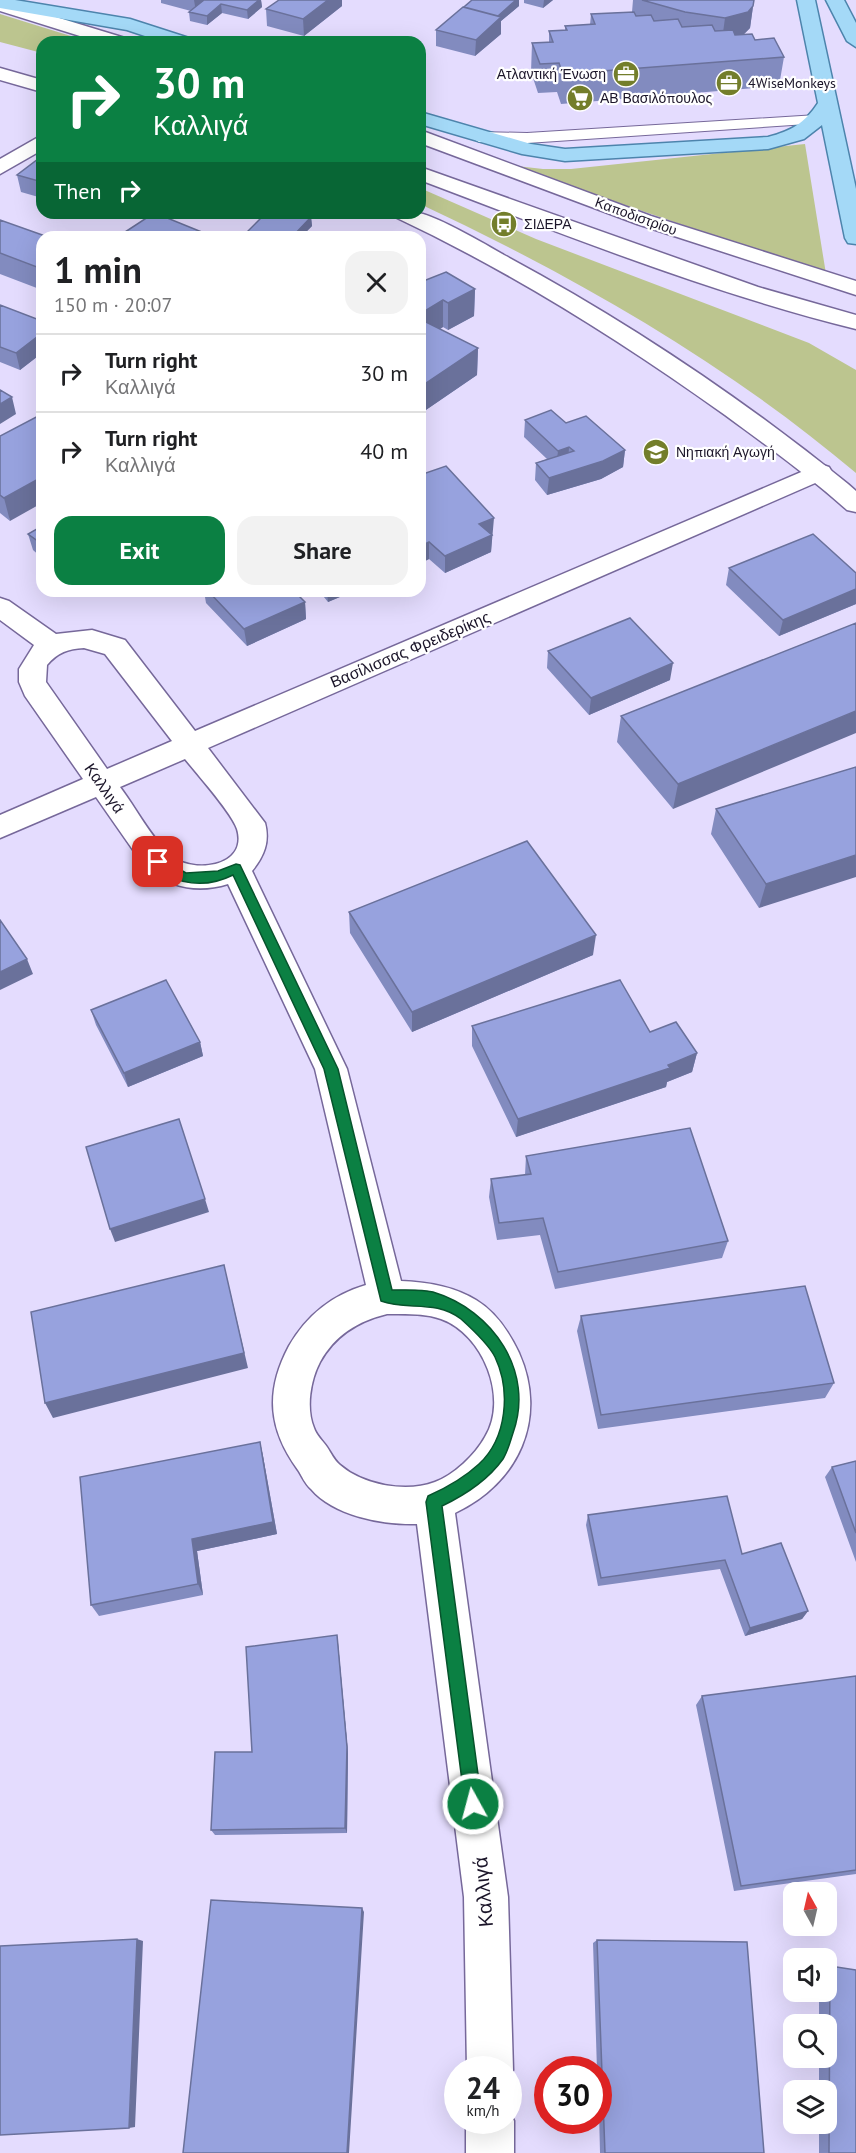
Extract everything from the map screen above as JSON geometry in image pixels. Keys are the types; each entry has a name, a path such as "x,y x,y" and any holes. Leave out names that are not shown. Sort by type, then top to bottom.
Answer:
{"main road":[{"path":"806,0 822,111 856,238"},
{"path":"835,0 856,41"},
{"path":"0,4 130,25 164,36"},
{"path":"426,120 529,150 585,155 768,142 802,132 813,126 822,111"}],"street":[{"path":"0,4 99,36"},
{"path":"0,58 36,67"},
{"path":"0,74 36,84"},
{"name":"Καποδιστρίου","path":"426,138 644,220 856,288"},
{"path":"0,168 36,145"},
{"path":"426,175 566,228 790,307 856,345"},
{"path":"416,219 459,238 536,280 622,332 820,472 856,504"},
{"path":"750,292 856,322"},
{"name":"Βασίλισσας Φρειδερίκης","path":"0,826 820,472"},
{"path":"0,607 52,645 76,638 91,639 115,647 250,824 254,835 253,847 236,868 331,1069 387,1297"},
{"name":"Καλλιγά","path":"52,645 38,656 31,667 30,678 158,862 170,872 185,878 203,879 220,876 236,868"},
{"path":"387,1297 431,1298 465,1313 501,1351 512,1386 512,1416 498,1452 485,1469 454,1492 434,1502 393,1505 360,1498 326,1478 297,1437 291,1401 300,1360 320,1330 351,1307 387,1297"},
{"name":"Καλλιγά","path":"434,1502 486,1897 490,2056"},
{"path":"490,2134 490,2153"}],"green space":[{"path":"0,14 71,36 36,36 36,51 0,42"},
{"path":"805,144 826,274 508,165 571,169"},
{"path":"426,191 536,239 809,343 856,370 856,473 755,395 702,359 591,292 426,207"}],"building":[{"path":"204,0 259,0 247,10 221,4 207,16 189,12"},
{"path":"279,0 328,0 303,19 266,9"},
{"path":"472,0 516,0 498,16 464,7"},
{"path":"642,0 754,0 748,12 725,18 685,12"},
{"path":"463,7 501,17 476,40 436,30"},
{"path":"634,12 636,16 651,15 654,21 678,19 682,27 712,25 715,31 733,30 735,35 752,34 755,40 774,38 784,57 563,74 559,63 540,64 532,43 553,42 549,31 567,30 565,26 595,24 591,14"},
{"path":"36,161 36,180 17,175"},
{"path":"145,219 169,219 199,231 127,231"},
{"path":"260,219 309,219 298,231 248,231"},
{"path":"0,220 36,233 36,267 0,253"},
{"path":"446,272 475,289 448,303 443,300 426,310 426,280"},
{"path":"0,305 36,319 36,338 16,353 0,347"},
{"path":"426,322 478,348 426,383"},
{"path":"0,390 12,397 0,404"},
{"path":"551,410 566,423 586,416 625,450 603,461 549,478 536,463 574,451 569,447 558,451 525,420"},
{"path":"36,417 36,480 4,498 0,495 0,436"},
{"path":"446,466 494,518 479,524 492,535 445,556 429,542 426,544 426,473"},
{"path":"36,529 36,540 28,534"},
{"path":"813,534 856,573 856,589 783,620 729,568"},
{"path":"214,597 300,597 305,602 244,629"},
{"path":"630,618 673,663 591,698 548,651"},
{"path":"856,623 856,711 678,784 621,716"},
{"path":"856,767 856,855 766,884 716,809"},
{"path":"527,841 596,935 412,1012 349,912"},
{"path":"0,920 27,959 0,972"},
{"path":"166,980 200,1042 124,1073 91,1010"},
{"path":"620,980 650,1032 676,1022 697,1053 668,1065 670,1068 518,1119 472,1026"},
{"path":"179,1119 205,1199 110,1229 86,1147"},
{"path":"690,1128 728,1241 558,1272 543,1218 499,1223 491,1179 531,1174 526,1156"},
{"path":"224,1265 244,1353 45,1403 31,1312"},
{"path":"805,1286 834,1383 601,1415 581,1316"},
{"path":"260,1442 273,1522 192,1539 198,1584 91,1605 80,1477"},
{"path":"856,1461 856,1533 832,1467"},
{"path":"727,1496 742,1554 781,1543 808,1611 750,1628 725,1560 601,1578 588,1515"},
{"path":"337,1635 347,1747 345,1828 211,1830 215,1752 252,1752 246,1647"},
{"path":"856,1676 856,1870 741,1886 702,1696"},
{"path":"211,1900 362,1908 347,2153 183,2153"},
{"path":"137,1939 129,2128 0,2135 0,1946"},
{"path":"597,1940 747,1942 764,2153 605,2153 604,2134 612,2134 612,2056 601,2056"},
{"path":"837,1967 856,1970 856,2153 829,2153 829,2134 837,2134 837,2080 829,2080 829,2068 837,2068 837,2014 830,2014 830,2002 837,2002"}],"place":[{"name":"Ατλαντική Ένωση","path":"626,74"},
{"name":"4WiseMonkeys","path":"729,83"},
{"name":"ΑΒ Βασιλόπουλος","path":"580,98"},
{"name":"ΣΙΔΕΡΑ","path":"504,224"},
{"name":"Νηπιακή Αγωγή","path":"656,452"}],"route":[{"path":"158,862 170,872 185,878 203,879 220,876 236,868 331,1069 387,1297 431,1298 465,1313 501,1351 512,1386 512,1416 498,1452 485,1469 454,1492 434,1502 473,1804"}]}
